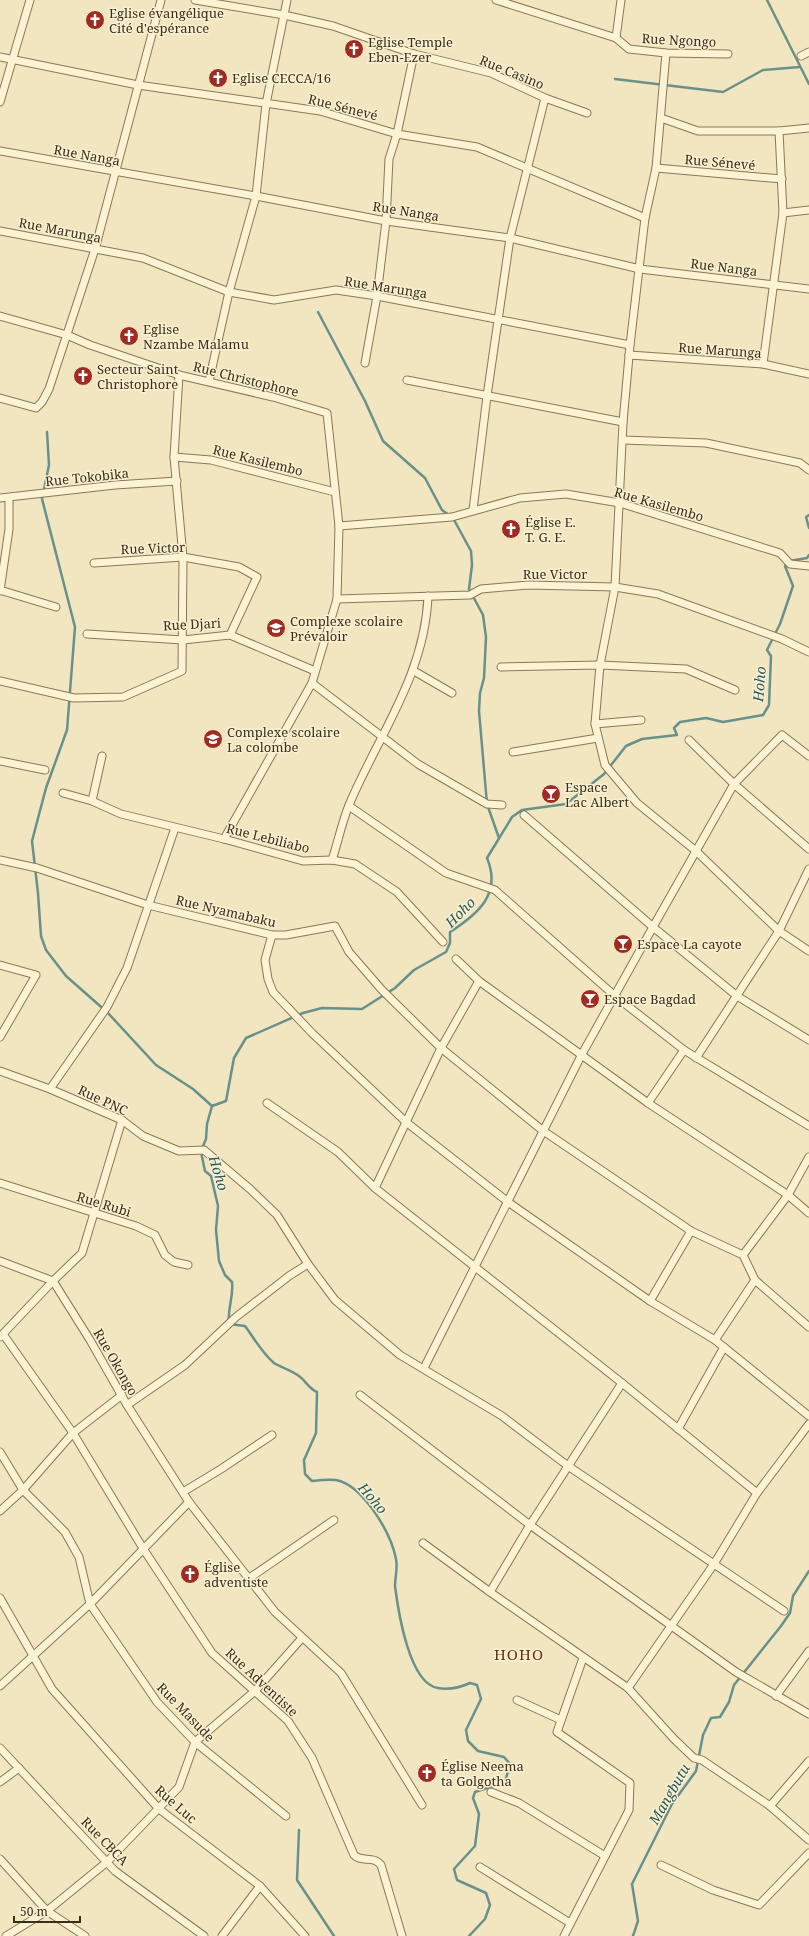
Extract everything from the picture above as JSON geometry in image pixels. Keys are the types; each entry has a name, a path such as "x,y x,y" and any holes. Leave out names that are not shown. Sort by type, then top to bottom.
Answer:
{"street":[{"path":"0,102 30,0"},
{"path":"0,398 36,408 42,402 50,389 95,249 114,172 161,0"},
{"name":"Rue Casino","path":"195,0 284,15 333,26 414,54 491,73 545,98 587,113"},
{"path":"209,381 229,292 256,196 266,104 287,0"},
{"name":"Rue Ngongo","path":"496,0 616,38 629,49 666,53 728,54"},
{"path":"616,38 621,0"},
{"path":"801,56 809,52"},
{"path":"666,53 656,168 645,218 629,355 623,422 615,587 600,665 595,724 605,765 637,803 696,851 779,931 809,951"},
{"path":"365,363 377,296 386,221 389,159 398,134 414,54"},
{"name":"Rue Sénevé","path":"0,57 138,85 320,111 398,134 478,147 645,218"},
{"path":"473,510 487,396 510,238 545,98"},
{"path":"661,118 698,130 779,130 809,128"},
{"path":"763,364 783,213 779,130"},
{"name":"Rue Nanga","path":"0,151 256,196 386,221 510,238 640,269 809,289"},
{"name":"Rue Sénevé","path":"656,168 782,179"},
{"path":"783,213 809,210"},
{"name":"Rue Marunga","path":"0,231 143,258 229,292 274,300 336,290 377,296 630,345"},
{"name":"Rue Christophore","path":"0,316 67,335 90,345 179,375 209,381 327,413 335,492"},
{"name":"Rue Marunga","path":"629,355 763,364 809,374"},
{"path":"0,681 71,697 123,697 182,670 183,557 174,457 179,375"},
{"path":"407,380 623,422"},
{"path":"623,440 706,443 800,463 809,470"},
{"name":"Rue Kasilembo","path":"174,457 211,460 335,492"},
{"name":"Rue Tokobika","path":"0,498 115,485 177,482"},
{"path":"224,839 312,683 337,600 339,526 335,492"},
{"name":"Rue Kasilembo","path":"339,526 452,517 520,498 566,494 620,503 780,553 790,564 809,566"},
{"path":"9,498 9,529 0,590 56,607"},
{"name":"Rue Victor","path":"94,563 183,557 239,567 257,577 230,634"},
{"name":"Rue Victor","path":"337,600 470,595 481,589 528,585 615,587 658,594 782,639 809,652"},
{"path":"332,860 349,806 384,737 414,671 428,615 428,596"},
{"name":"Rue Djari","path":"87,634 183,640 230,634 315,671"},
{"path":"500,666 600,665 686,669 735,690"},
{"path":"414,671 452,693"},
{"path":"312,683 418,764 486,804 502,805"},
{"path":"595,724 641,720"},
{"path":"424,1368 508,1202 542,1130 582,1054 734,784 782,735 809,756"},
{"path":"513,752 598,738"},
{"path":"689,740 734,784 809,849"},
{"path":"92,801 102,756"},
{"path":"0,760 45,770"},
{"name":"Rue Lebiliabo","path":"63,793 92,801 121,814 224,839 303,862 332,860 355,864 396,892 443,942"},
{"path":"349,806 446,873 495,890 614,996 684,1050 809,1126"},
{"path":"524,815 653,927 737,996 809,1040"},
{"path":"50,1089 107,1007 127,968 175,828"},
{"name":"Rue Nyamabaku","path":"0,860 33,868 148,905 272,935 286,935 335,926 349,952 384,992 441,1048"},
{"path":"696,1058 779,931 809,869"},
{"path":"272,935 265,960 268,979 273,992 298,1019 406,1122 508,1202 650,1301 716,1340 809,1416"},
{"path":"456,959 479,981 648,1103 788,1195 809,1213"},
{"path":"0,965 36,975 0,1037"},
{"path":"375,1188 441,1048 479,981"},
{"path":"441,1048 542,1130 691,1231 743,1255 755,1280 809,1327"},
{"path":"648,1103 684,1050"},
{"name":"Rue PNC","path":"0,1071 50,1089 122,1120 143,1136 179,1151 204,1150 250,1189 276,1215 308,1264"},
{"path":"267,1103 338,1152 375,1188 622,1383 757,1493"},
{"path":"122,1120 82,1253 53,1281 2,1336 73,1433 144,1550"},
{"path":"743,1255 788,1195 809,1157"},
{"name":"Rue Rubi","path":"0,1183 94,1214 136,1226 155,1235 165,1255 174,1262 188,1265"},
{"path":"650,1301 691,1231"},
{"path":"0,1261 53,1281"},
{"path":"127,1405 185,1365 236,1317 289,1276 308,1264 335,1300 400,1354 502,1416 568,1466 784,1611"},
{"path":"716,1340 755,1280"},
{"name":"Rue Okongo","path":"53,1281 90,1340 127,1405 189,1502 275,1612 342,1673 422,1805"},
{"path":"678,1429 724,1346"},
{"path":"490,1592 530,1525 622,1383"},
{"path":"0,1511 23,1490 73,1433 122,1395"},
{"path":"360,1395 530,1525 736,1672 809,1714"},
{"path":"628,1688 714,1564 757,1493 809,1424"},
{"path":"183,1492 272,1435"},
{"path":"0,1452 23,1490 65,1532 79,1557 90,1604"},
{"path":"0,1686 90,1604 189,1502"},
{"path":"248,1579 334,1520"},
{"path":"423,1542 490,1592 628,1688 674,1739 694,1758 702,1760 770,1806 809,1840"},
{"name":"Rue Adventiste","path":"144,1550 212,1653 288,1721 312,1758 354,1855 362,1859 378,1860 381,1865 402,1936"},
{"name":"Rue Luc","path":"0,1598 34,1654 52,1689 159,1809 260,1886 305,1936"},
{"name":"Rue Masude","path":"90,1604 156,1702 195,1742 286,1816"},
{"path":"6,1936 47,1911 107,1862 179,1787 195,1742 254,1691 302,1638"},
{"path":"776,1696 809,1651"},
{"path":"564,1936 629,1810 630,1783 557,1732 583,1658"},
{"path":"518,1700 561,1720"},
{"name":"Rue CBCA","path":"0,1748 115,1871 204,1936"},
{"path":"770,1806 809,1762"},
{"path":"0,1782 19,1768"},
{"path":"491,1792 519,1803 605,1856"},
{"path":"661,1865 713,1890 759,1905 809,1853"},
{"path":"0,1859 47,1911 85,1936"},
{"path":"480,1867 570,1923"},
{"path":"222,1936 260,1886"}],"waterway":[{"path":"767,0 809,84"},
{"path":"615,79 723,92 763,70 800,67"},
{"path":"318,312 365,401 383,441 425,478 442,510 449,515"},
{"path":"47,432 49,465 42,499 75,627 67,730 46,788 32,841 41,936 46,950 66,976 108,1013 156,1065 193,1089 212,1106"},
{"name":"Hoho","path":"809,515 806,517 809,528"},
{"path":"453,518 471,551 472,565 469,589 483,615 486,637 484,678 480,693 479,711 487,804 499,838"},
{"name":"Hoho","path":"212,1106 226,1101 234,1058 246,1038 303,1013 322,1008 362,1009 395,988 414,970 446,952 450,943 450,932 470,918 485,902 491,882 491,871 487,858 512,817 522,810 566,804 604,774 626,746 642,739 677,735 674,728 680,722 706,718 723,722 763,715 769,705 771,656 767,650 780,624 793,586 785,566 789,561 807,558 809,555"},
{"name":"Hoho","path":"212,1106 207,1124 206,1139 201,1151 205,1171 211,1176 218,1206 216,1230 219,1261 225,1275 232,1282 229,1324 245,1326 262,1350 274,1363 296,1374 311,1389 317,1392 316,1433 304,1460 305,1474 312,1481 336,1480 346,1484 366,1500 382,1524 393,1548 397,1562 395,1586 402,1628 412,1660 419,1674 428,1683 438,1688 454,1688 470,1683 477,1685 481,1699 466,1730 468,1741 478,1751 504,1757 510,1764 505,1782 475,1792 473,1798 479,1814 475,1846 454,1869 457,1880 486,1893 490,1905 485,1919 469,1936"},
{"name":"Mangbutu","path":"633,1936 638,1921 632,1884 672,1804 696,1771 703,1735 711,1718 720,1717 729,1702 734,1685 790,1613 793,1596 809,1571"},
{"path":"299,1830 297,1880 334,1936"}],"place":[{"name":"Eglise évangélique Cité d'espérance","path":"95,20"},
{"name":"Eglise Temple Eben-Ezer","path":"354,49"},
{"name":"Eglise CECCA/16","path":"218,78"},
{"name":"Eglise Nzambe Malamu","path":"129,336"},
{"name":"Secteur Saint Christophore","path":"83,376"},
{"name":"Église E. T. G. E.","path":"511,529"},
{"name":"Complexe scolaire Prévaloir","path":"276,628"},
{"name":"Complexe scolaire La colombe","path":"213,739"},
{"name":"Espace Lac Albert","path":"551,794"},
{"name":"Espace La cayote","path":"623,944"},
{"name":"Espace Bagdad","path":"590,999"},
{"name":"Église adventiste","path":"190,1574"},
{"name":"Église Neema ta Golgotha","path":"427,1773"}],"district":[{"name":"HOHO","path":"519,1654"}]}
